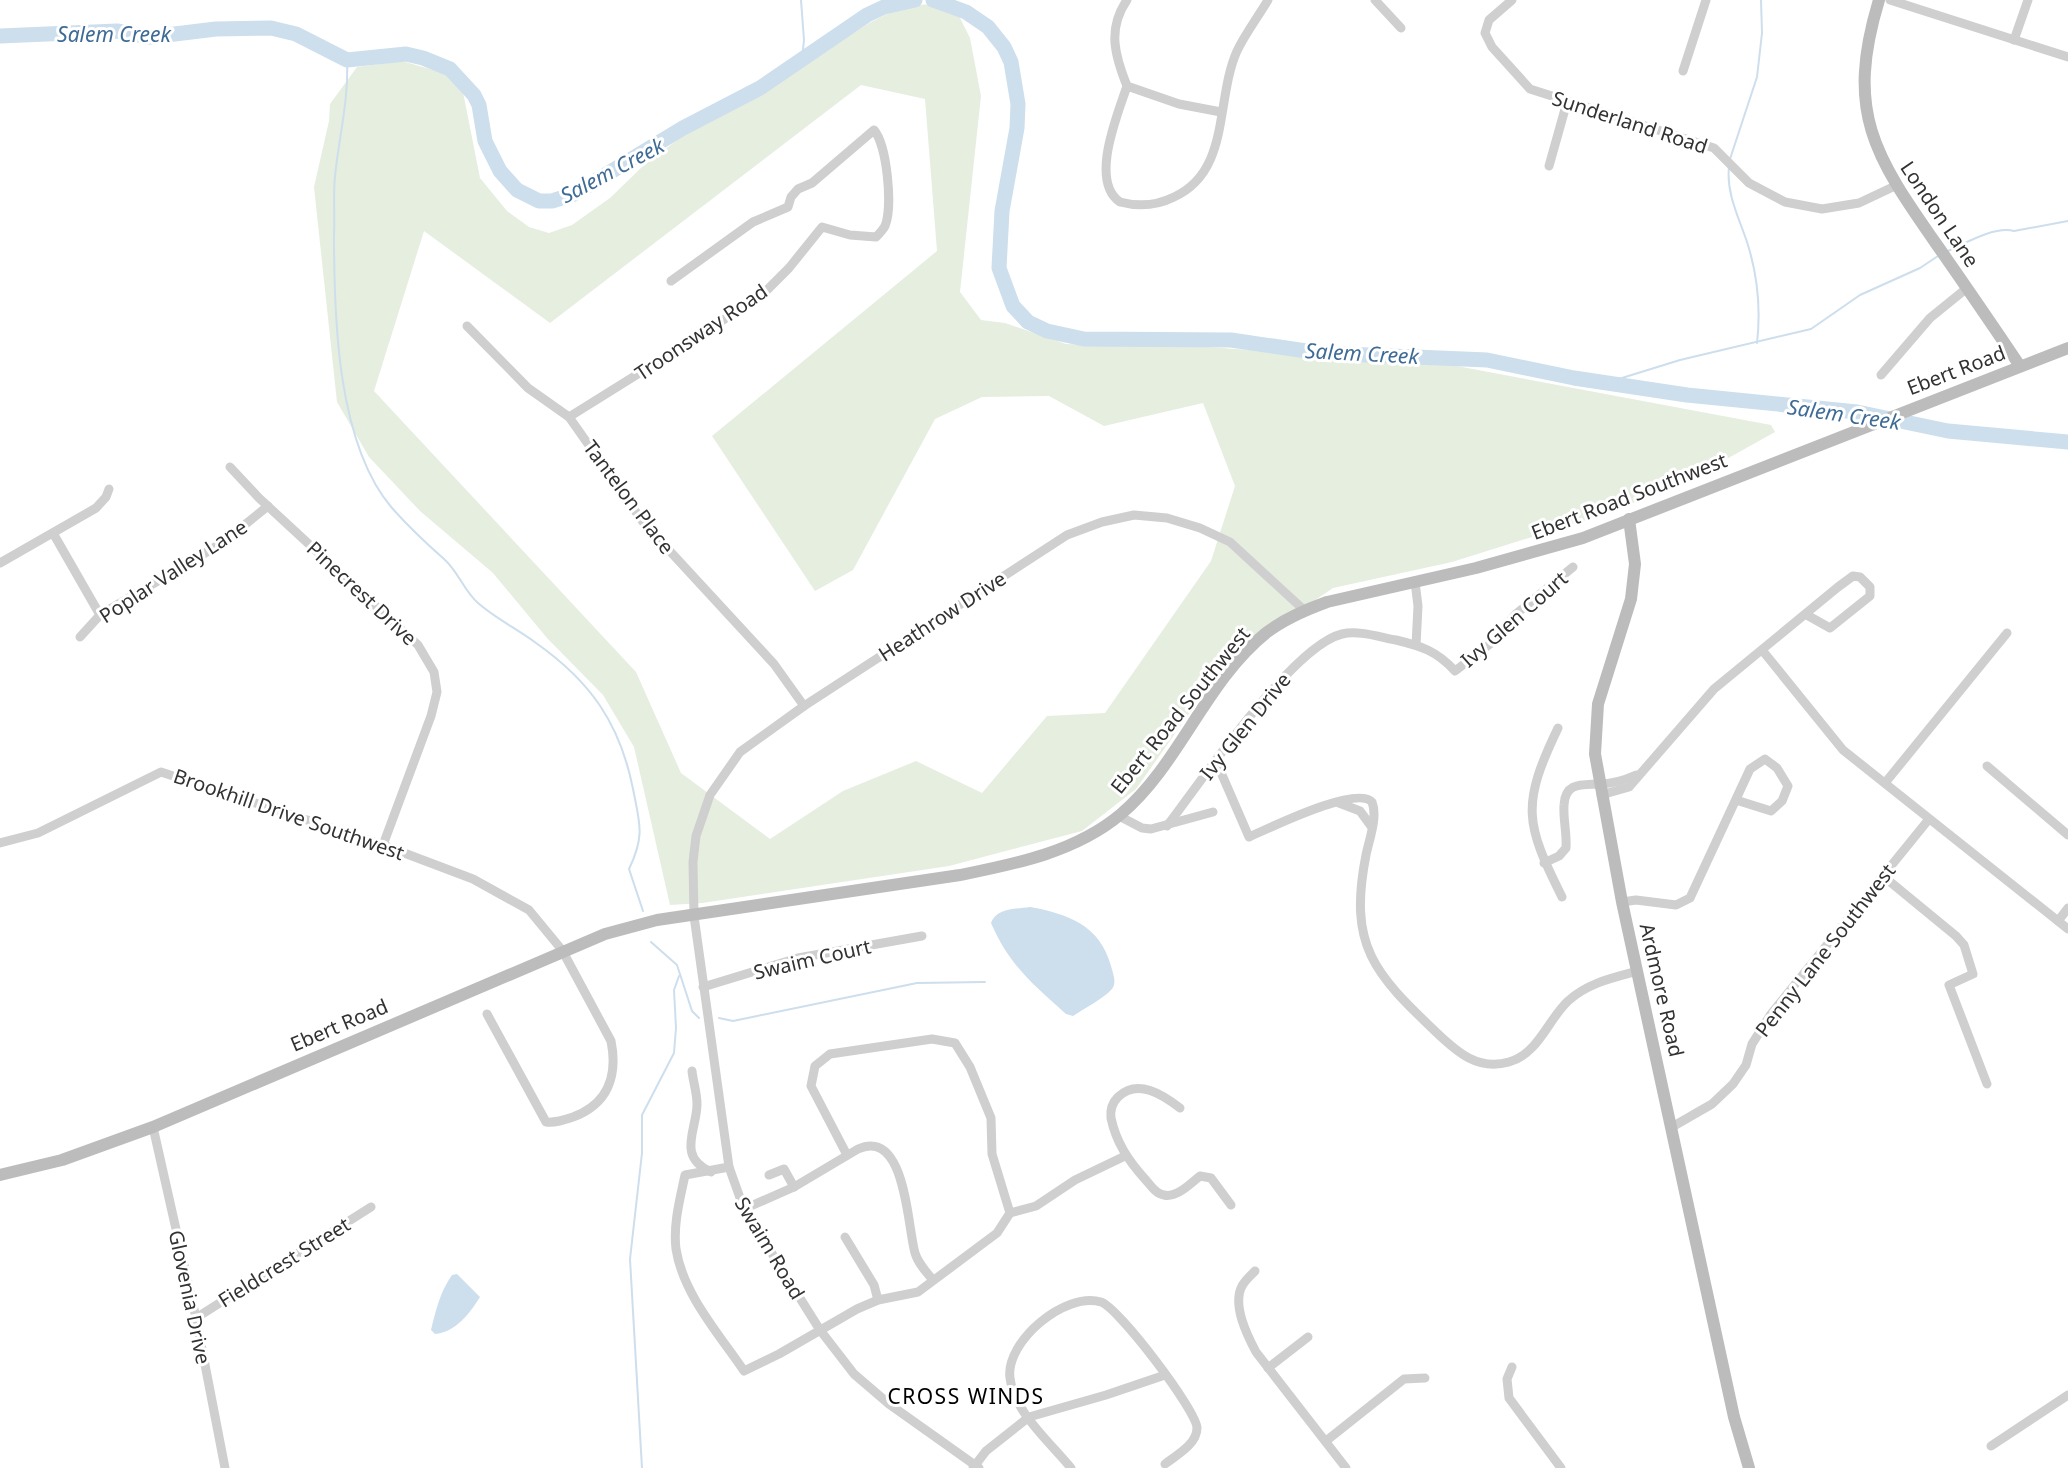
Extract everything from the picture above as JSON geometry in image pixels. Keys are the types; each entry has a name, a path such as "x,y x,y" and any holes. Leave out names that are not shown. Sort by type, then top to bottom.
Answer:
{"main road":[{"name":"London Lane","path":"1879,0 1865,55 1865,103 1877,149 1895,186 2020,366"},
{"name":"Ebert Road","path":"1858,429 2068,348"},
{"name":"Ebert Road Southwest","path":"694,916 1006,866 1059,849 1119,816 1167,761 1243,655 1266,634 1304,610 1327,602 1536,553 1583,538 1858,429"},
{"name":"Ardmore Road","path":"1629,519 1635,564 1631,599 1598,704 1594,731 1600,790 1622,902 1734,1417 1749,1468"},
{"name":"Ebert Road","path":"0,1175 62,1160 153,1127 562,950 605,934 657,920 694,916"}],"street":[{"path":"1127,0 1119,14 1113,37 1127,86 1112,131 1107,158 1110,190 1120,202 1152,205 1182,194 1198,183 1205,173 1214,151 1221,112 1237,52 1268,0"},
{"path":"1375,0 1401,28"},
{"name":"Sunderland Road","path":"1512,0 1489,20 1485,33 1492,47 1530,89 1714,148 1749,183 1785,202 1822,209 1859,204 1895,186"},
{"path":"1683,71 1706,0"},
{"path":"1890,0 2068,57"},
{"path":"2014,40 2028,0"},
{"path":"1127,86 1179,104 1221,112"},
{"path":"1549,166 1567,102"},
{"name":"Troonsway Road","path":"569,417 710,329 766,290 789,268 822,226 850,235 876,237 885,226 889,188 880,137 874,130 812,183 798,189 791,197 788,207 753,222 671,281"},
{"path":"1881,375 1930,318 1967,288"},
{"name":"Tantelon Place","path":"467,326 528,388 569,417 643,522 774,664 804,706"},
{"name":"Pinecrest Drive","path":"230,467 268,506 418,645 434,672 437,692 431,716 383,845"},
{"path":"0,563 102,503 109,489"},
{"name":"Poplar Valley Lane","path":"80,637 100,615 222,543 268,506"},
{"name":"Heathrow Drive","path":"698,952 694,916 693,862 696,836 710,795 740,752 804,706 1067,535 1102,522 1134,515 1167,518 1200,528 1230,542 1304,610"},
{"path":"53,533 100,615"},
{"name":"Ivy Glen Court","path":"1455,671 1490,644 1516,614 1574,567"},
{"path":"1544,863 1559,856 1566,848 1564,807 1570,788 1582,782 1600,790 1629,787 1714,689 1805,614 1853,576 1860,577 1870,587 1870,596 1830,628 1805,614"},
{"path":"1415,582 1418,606 1416,645"},
{"name":"Ivy Glen Drive","path":"1167,826 1286,673 1328,640 1352,632 1429,648 1455,671"},
{"path":"1885,783 2007,633"},
{"path":"1762,650 1825,731 1843,750 2068,929"},
{"path":"1558,728 1538,776 1532,806 1534,836 1544,863 1562,897"},
{"path":"1622,902 1636,900 1676,905 1690,898 1750,769 1765,759 1778,768 1788,786 1782,801 1771,812 1736,800"},
{"path":"1216,761 1249,837 1320,806 1339,803 1347,798 1368,798 1374,807 1372,828 1359,890 1359,911 1366,948 1376,966 1405,1003 1460,1054 1488,1064 1508,1062 1525,1053 1540,1040 1567,1003 1583,989 1598,982 1638,971"},
{"path":"1988,766 2068,835"},
{"name":"Brookhill Drive Southwest","path":"0,843 38,834 161,772 383,845 474,879 529,910 562,950 611,1041 614,1056 612,1082 603,1098 588,1111 565,1120 546,1122 487,1014"},
{"path":"1339,803 1366,815 1372,828"},
{"name":"Ivy Glen Drive","path":"1167,826 1213,812"},
{"path":"1119,816 1142,828 1167,826"},
{"name":"Penny Lane Southwest","path":"1672,1127 1712,1104 1733,1084 1746,1065 1752,1044 1771,1014 1929,819"},
{"path":"1883,876 1964,945 1973,974 1948,985 1987,1084"},
{"path":"2058,921 2068,908"},
{"name":"Swaim Court","path":"703,987 798,958 922,936"},
{"name":"Swaim Road","path":"698,952 729,1167 744,1209 820,1330 854,1374 889,1404 976,1467"},
{"path":"847,1155 811,1086 815,1066 830,1054 865,1047 932,1039 952,1041 970,1067 992,1118 992,1154 1010,1213"},
{"path":"692,1071 697,1105 690,1138 692,1154 703,1168 711,1172"},
{"path":"1180,1108 1162,1095 1144,1088 1130,1089 1119,1096 1112,1105 1111,1117 1125,1156 1158,1193 1167,1196 1179,1192 1200,1176 1211,1178 1231,1205"},
{"name":"Glovenia Drive","path":"153,1127 196,1318 225,1468"},
{"path":"744,1209 794,1187 847,1155 868,1145 876,1146 889,1156 902,1181 916,1255 933,1280"},
{"path":"729,1167 685,1175 676,1220 676,1250 691,1292 744,1371 878,1300 918,1292 998,1233 1010,1213 1036,1206 1076,1180 1125,1156"},
{"path":"770,1175 784,1169 794,1187"},
{"name":"Fieldcrest Street","path":"196,1318 371,1207"},
{"path":"845,1237 874,1285 878,1300"},
{"path":"1255,1270 1241,1287 1240,1308 1246,1333 1268,1368 1346,1468"},
{"path":"1071,1468 1016,1400 1009,1376 1013,1362 1043,1318 1064,1305 1086,1300 1102,1302 1115,1311 1166,1375 1196,1420 1197,1430 1192,1442 1165,1464"},
{"path":"1268,1368 1308,1337"},
{"path":"1512,1366 1507,1379 1509,1398 1561,1468"},
{"path":"976,1467 986,1451 1029,1417 1166,1375"},
{"path":"1326,1441 1404,1379 1425,1378"},
{"path":"1991,1446 2068,1395"}],"shaded area":[{"path":"932,4 959,16 970,38 981,96 960,292 981,320 1005,323 1066,344 1179,345 1446,364 1771,425 1775,432 1723,461 1618,510 1452,562 1333,588 1226,661 1136,789 1082,831 949,866 702,903 670,905 634,747 603,695 547,638 493,573 420,511 369,457 337,402 314,187 329,121 330,104 357,67 402,61 447,74 463,92 480,178 507,211 529,227 549,233 572,225 610,198 642,167 685,134 755,95 871,22 903,6","holes":["861,85 925,99 937,251 712,436 815,591 853,570 935,419 982,397 1049,396 1104,426 1203,403 1235,486 1211,561 1105,713 1047,716 982,793 916,761 843,791 770,839 681,773 636,672 374,391 424,231 550,323"]}],"water":[{"path":"1030,907 1057,913 1081,924 1091,931 1106,952 1114,975 1112,989 1073,1016 1066,1014 1023,973 1006,951 991,923 997,914"},
{"path":"457,1274 480,1297 456,1326 435,1334 431,1330 439,1301 452,1275"}],"waterway":[{"path":"801,0 804,40 802,59"},
{"name":"Salem Creek","path":"0,36 117,31 150,37 216,29 271,28 296,34 347,60 406,54 423,58 450,69 474,95 479,105 485,141 500,171 517,190 539,201 552,201 574,194 683,128 760,88 867,15 884,7 915,0"},
{"name":"Salem Creek","path":"933,0 966,12 988,27 1004,47 1011,62 1018,104 1017,128 1002,211 999,268 1013,306 1028,322 1047,331 1084,339 1231,340 1320,353 1487,360 1574,378 1687,395 1857,412 1948,431 2068,442"},
{"path":"1730,159 1757,77 1762,33 1761,0"},
{"path":"347,60 345,104 334,183 335,304 342,378 349,415 360,450 374,481 392,508 449,564 473,598 492,614 555,657 587,688 600,706 620,744 638,812 639,838 629,869 643,911"},
{"path":"1729,167 1731,196 1751,255 1756,280 1759,317 1757,343"},
{"path":"1948,251 1989,233 2068,221"},
{"path":"1609,382 1680,360 1811,329 1860,295 1920,268 1938,256"},
{"path":"651,942 677,965 692,1011 699,1018"},
{"path":"642,1468 630,1259 642,1153 642,1115 674,1053 676,1028 674,990 679,976"},
{"path":"719,1018 733,1021 917,983 985,982"}],"district":[{"name":"CROSS WINDS","path":"966,1396"}]}
